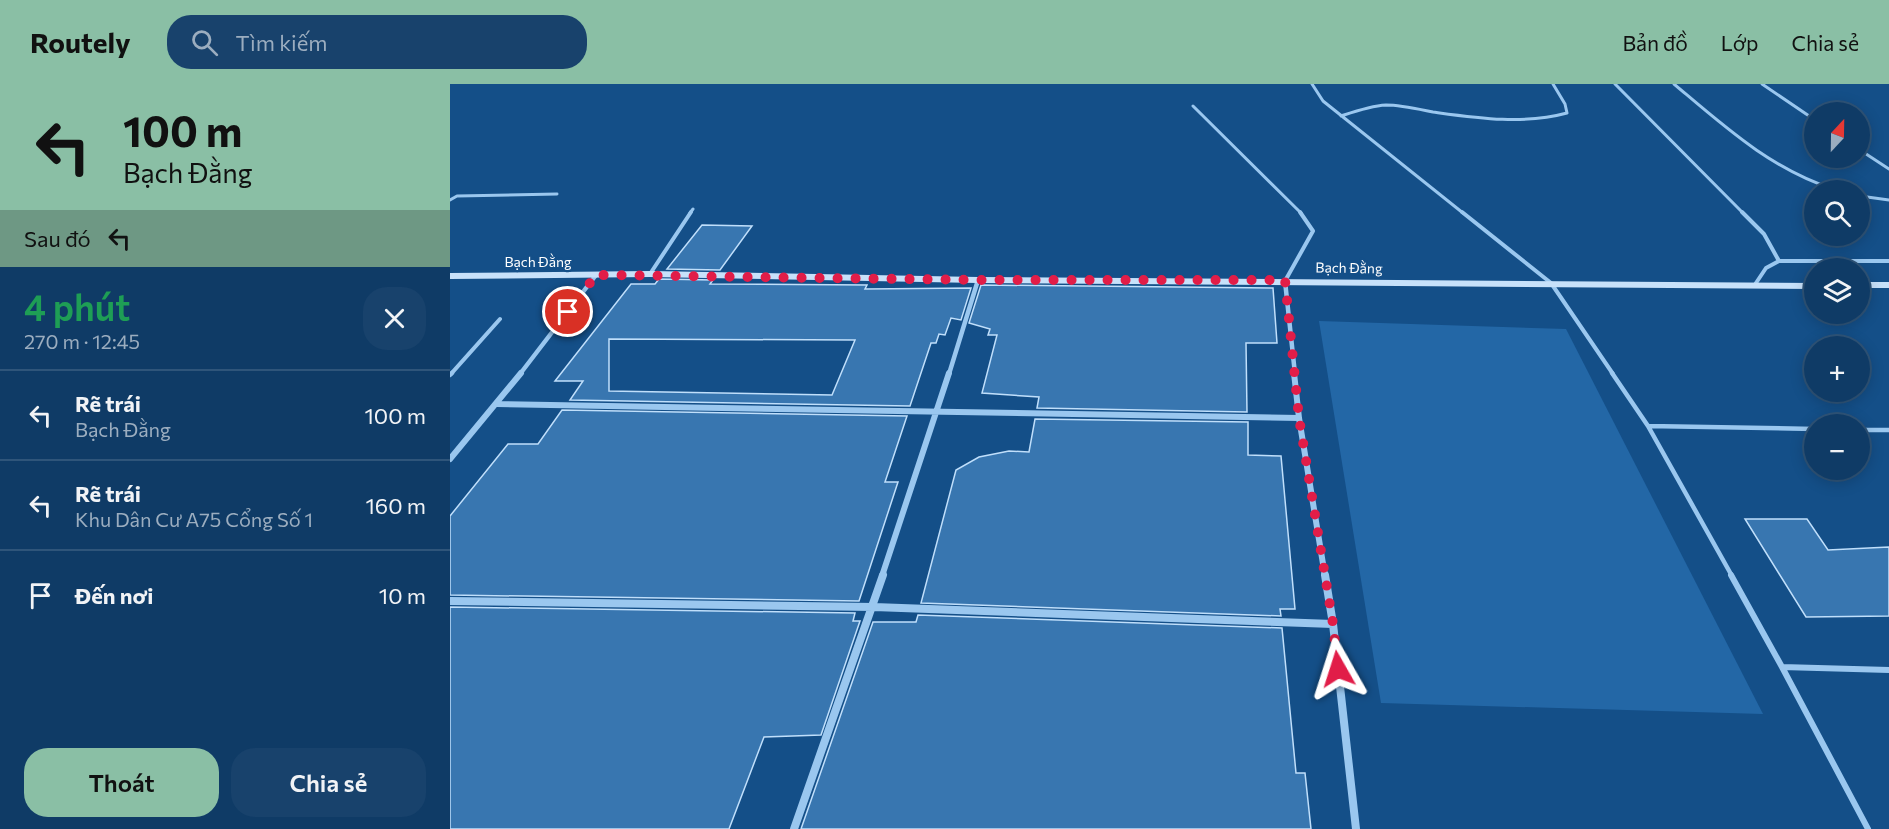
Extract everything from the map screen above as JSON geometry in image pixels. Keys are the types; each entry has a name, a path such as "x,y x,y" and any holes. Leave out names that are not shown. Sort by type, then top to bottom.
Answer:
{"street":[{"name":"Bạch Đằng","path":"450,276 650,274 978,280 1285,280 1804,286"},
{"path":"450,459 497,404 596,275"},
{"path":"794,829 874,607 938,412 978,280"},
{"path":"1285,280 1299,418 1333,624 1356,829"},
{"path":"1870,285 1889,285"},
{"path":"497,404 1299,418"},
{"path":"450,601 874,607 1333,624"}],"lane":[{"path":"1312,84 1323,101 1341,116 1551,283 1648,426 1782,667 1868,829"},
{"path":"1341,116 1368,107 1389,105 1523,120 1555,118 1567,113 1565,104 1553,84"},
{"path":"1615,84 1744,212 1764,234 1779,261"},
{"path":"1674,84 1776,167 1804,180"},
{"path":"1762,84 1804,113"},
{"path":"1193,106 1304,216 1313,231 1285,280"},
{"path":"1870,157 1889,169"},
{"path":"450,200 457,196 557,194"},
{"path":"1870,197 1889,200"},
{"path":"650,274 693,209"},
{"path":"1754,286 1766,268 1779,261 1889,261"},
{"path":"450,375 500,319"},
{"path":"1648,426 1804,429"},
{"path":"1870,430 1889,430"},
{"path":"1782,667 1889,670"}],"shaded area":[{"path":"1319,321 1566,329 1763,714 1381,703"}],"building":[{"path":"702,225 752,226 720,270 667,269"},
{"path":"659,279 713,280 710,284 867,285 865,289 971,288 961,320 951,318 945,335 939,334 936,343 931,343 910,406 570,400 583,381 555,381 631,284 655,284","holes":["609,339 855,340 832,395 609,391"]},
{"path":"981,285 1273,288 1277,343 1246,343 1247,412 1037,408 1039,397 982,393 997,335 988,335 990,329 969,323"},
{"path":"562,410 907,416 885,482 898,482 859,601 450,595 450,516 508,444 538,444"},
{"path":"1035,419 1248,422 1248,455 1281,456 1295,609 1280,609 1281,616 921,603 956,470 979,457 1009,451 1029,452"},
{"path":"1745,519 1807,519 1828,550 1889,547 1889,616 1806,617"},
{"path":"450,607 855,613 853,621 860,621 821,735 764,737 729,829 450,829"},
{"path":"918,615 1282,628 1296,773 1305,773 1311,829 801,829 873,622 916,622"}],"route":[{"path":"568,312 596,275 978,280 1285,280 1299,418 1333,624 1338,669"}]}
